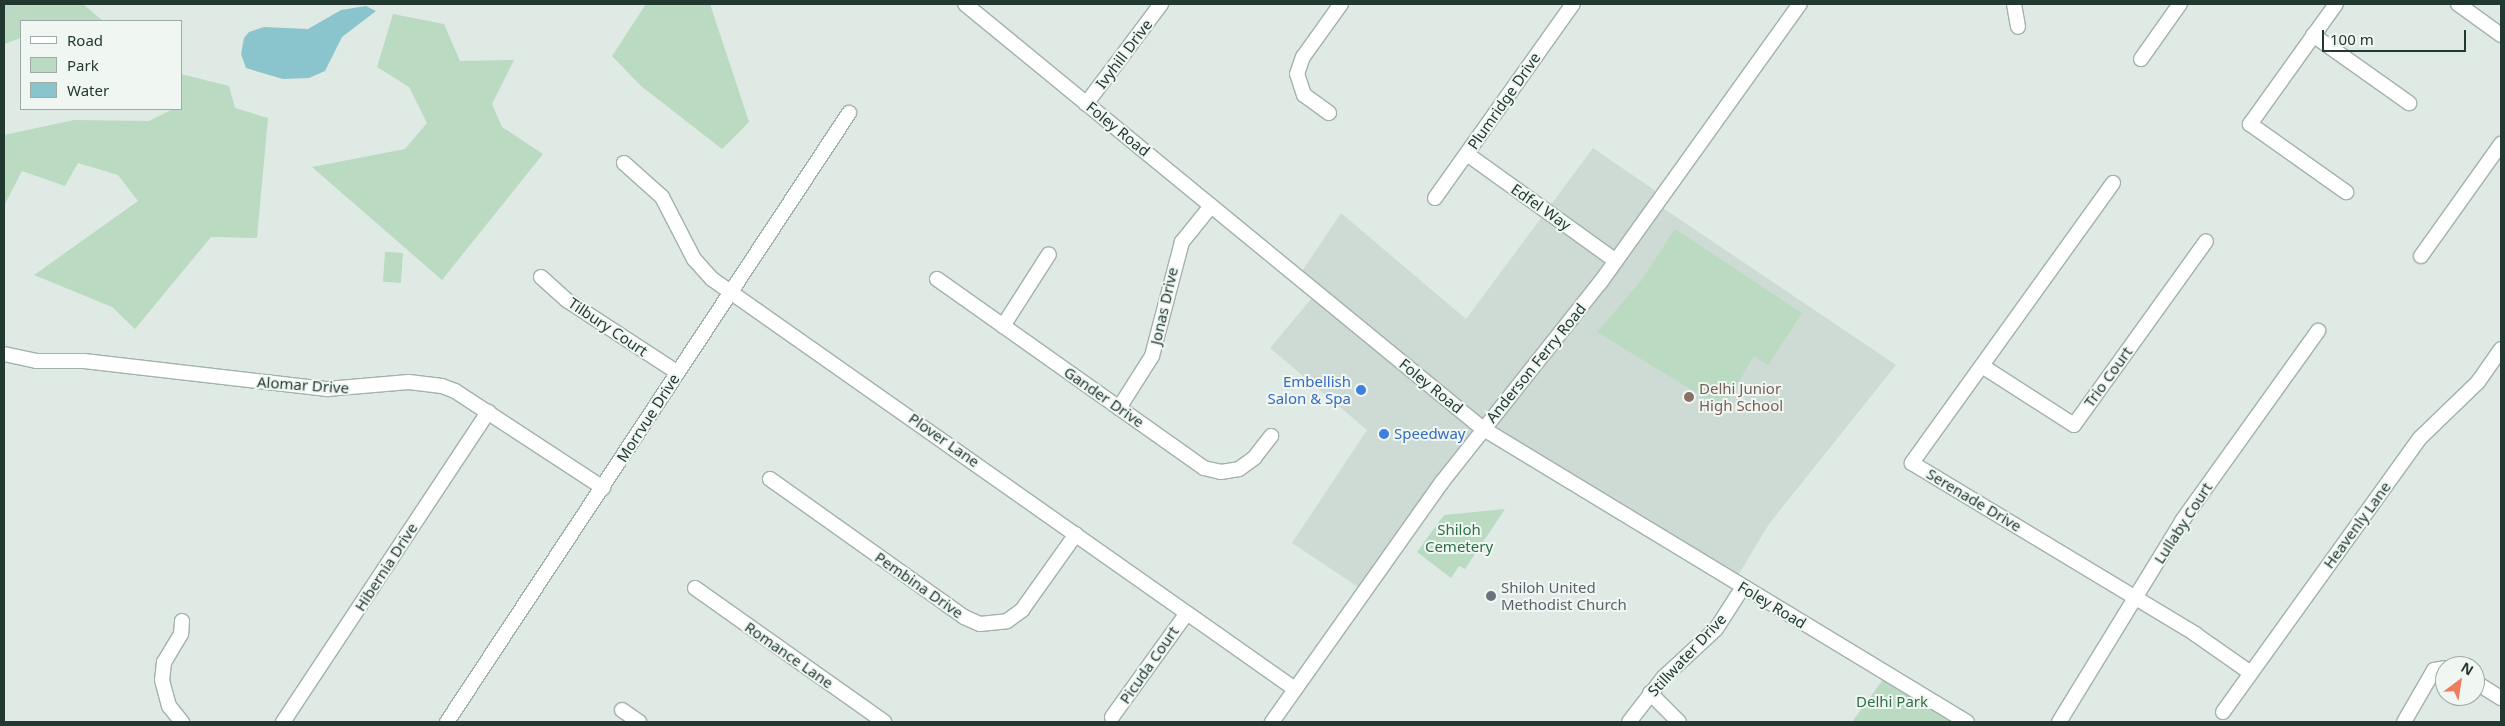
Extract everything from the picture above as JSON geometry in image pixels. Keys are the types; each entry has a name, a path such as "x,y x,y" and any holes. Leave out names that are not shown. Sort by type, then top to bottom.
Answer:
{"street":[{"name":"Foley Road","path":"965,4 1482,428 1967,722"},
{"name":"Ivyhill Drive","path":"1086,104 1162,4"},
{"path":"1329,113 1304,95 1297,74 1303,57 1341,4"},
{"name":"Plumridge Drive","path":"1435,198 1573,4"},
{"name":"Anderson Ferry Road","path":"1272,722 1482,428 1560,336 1800,4"},
{"path":"2014,4 2018,28"},
{"path":"2141,58 2180,4"},
{"path":"2336,4 2250,124 2346,192"},
{"path":"2458,4 2501,35"},
{"path":"2314,35 2409,103"},
{"name":"Morrvue Drive","path":"447,722 849,114"},
{"path":"2421,256 2501,144"},
{"name":"Edfel Way","path":"1466,154 1616,261"},
{"name":"Plover Lane","path":"624,163 662,197 702,270 1295,688"},
{"name":"Serenade Drive","path":"2113,183 1912,463 2135,597 2251,673"},
{"name":"Jonas Drive","path":"1119,408 1152,356 1182,242 1211,206"},
{"name":"Trio Court","path":"1982,366 2074,425 2206,241"},
{"path":"1003,326 1049,254"},
{"name":"Tilbury Court","path":"542,277 568,301 678,373"},
{"name":"Gander Drive","path":"937,279 1198,464 1213,471 1230,471 1247,464 1271,436"},
{"name":"Lullaby Court","path":"2059,722 2192,506 2318,331"},
{"name":"Heavenly Lane","path":"2223,712 2420,438 2478,382 2501,349"},
{"name":"Alomar Drive","path":"4,354 36,361 84,361 327,389 428,383 455,391 603,488"},
{"name":"Hibernia Drive","path":"283,722 488,412"},
{"name":"Pembina Drive","path":"770,479 964,617 980,624 999,624 1015,616 1076,534"},
{"name":"Stillwater Drive","path":"1629,722 1650,693 1716,629 1743,587"},
{"name":"Romance Lane","path":"695,588 884,722"},
{"name":"Picuda Court","path":"1112,717 1187,613"},
{"path":"182,621 181,634 164,662 162,680 169,706 182,722"},
{"path":"2404,722 2435,670"},
{"path":"2485,688 2501,698"},
{"path":"1650,693 1679,722"},
{"path":"622,710 639,722"}],"shaded area":[{"path":"1593,148 1663,196 1657,204 1896,365 1769,524 1734,582 1482,429 1364,591 1292,543 1367,430 1270,348 1316,293 1298,277 1341,213 1466,319"}],"green space":[{"path":"4,4 83,4 102,20 20,20 20,38 4,44"},
{"path":"646,4 710,4 749,122 722,149 641,86 612,56"},
{"path":"393,14 444,24 460,61 514,60 492,104 502,127 543,154 442,280 312,167 405,149 427,123 409,87 377,67"},
{"path":"182,74 229,86 235,108 268,118 257,238 211,237 135,329 112,307 34,275 138,201 118,175 78,163 65,186 22,171 4,206 4,135 74,120 149,121 171,110 182,110"},
{"path":"1675,229 1802,313 1768,365 1754,356 1723,409 1597,332 1641,281"},
{"path":"385,252 403,253 401,283 383,282"},
{"name":"Shiloh Cemetery","path":"1505,509 1465,569 1459,566 1451,578 1417,552 1444,515"},
{"name":"Delhi Park","path":"1887,674 1956,716 1952,722 1852,722"}],"water":[{"path":"366,6 376,11 342,37 325,71 309,78 283,79 246,68 241,54 244,38 249,32 264,27 308,29 341,10"}],"place":[{"name":"Embellish Salon & Spa","path":"1361,390"},
{"name":"Delhi Junior High School","path":"1689,397"},
{"name":"Speedway","path":"1384,434"},
{"name":"Shiloh United Methodist Church","path":"1491,596"}]}
